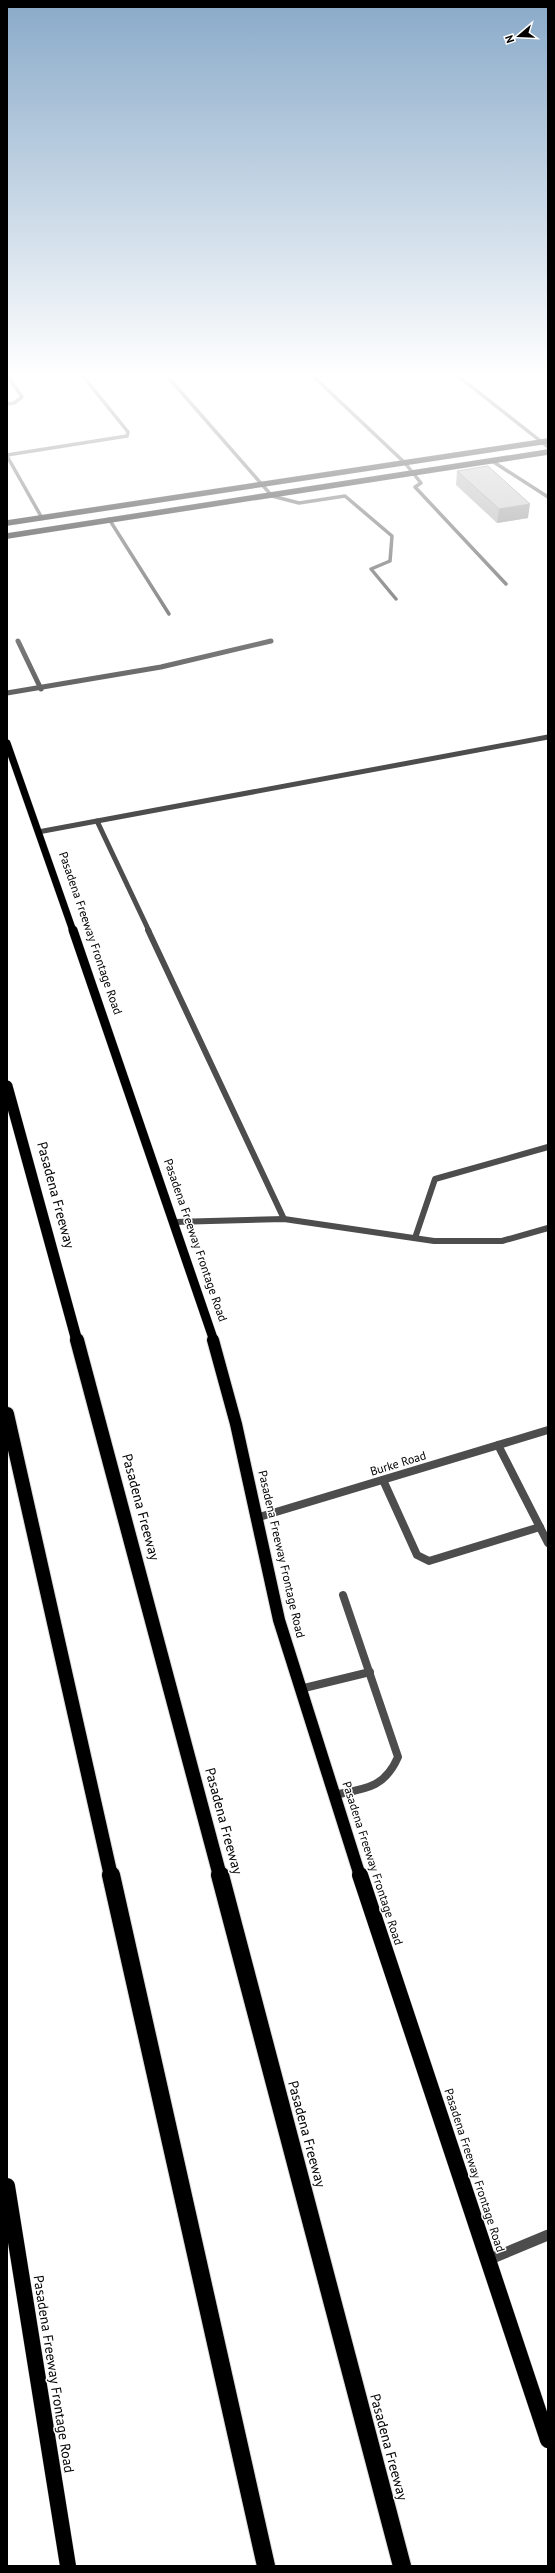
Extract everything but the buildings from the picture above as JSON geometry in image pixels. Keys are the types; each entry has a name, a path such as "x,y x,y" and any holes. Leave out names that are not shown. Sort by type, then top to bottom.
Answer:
{"highway":[{"name":"Pasadena Freeway","path":"7,1086 136,1555 402,2566"},
{"path":"7,1414 266,2566"}],"main road":[{"path":"7,523 105,510 188,496"},
{"path":"7,536 109,519 271,496"},
{"path":"105,510 109,519"},
{"name":"Pasadena Freeway Frontage Road","path":"7,743 174,1222 217,1355 236,1424 278,1620 333,1795 548,2440"},
{"name":"Pasadena Freeway Frontage Road","path":"7,2186 68,2566"}],"street":[{"path":"29,496 42,518"},
{"path":"272,496 282,501 297,505 345,496"},
{"path":"345,496 380,524 392,536 390,561 371,569 396,599"},
{"path":"423,496 506,584"},
{"path":"109,519 169,614"},
{"path":"18,640 41,689"},
{"path":"7,693 41,689 161,667 271,641"},
{"path":"38,832 548,737"},
{"path":"97,821 284,1219"},
{"path":"415,1238 435,1179 548,1147"},
{"path":"174,1222 284,1219 434,1240 502,1241 548,1228"},
{"name":"Burke Road","path":"256,1518 548,1430"},
{"path":"498,1445 548,1543"},
{"path":"383,1480 416,1555 429,1561 540,1527"},
{"path":"333,1795 366,1789 385,1781 393,1771 398,1757 343,1595"},
{"path":"300,1689 370,1672"},
{"path":"488,2260 548,2235"}]}
